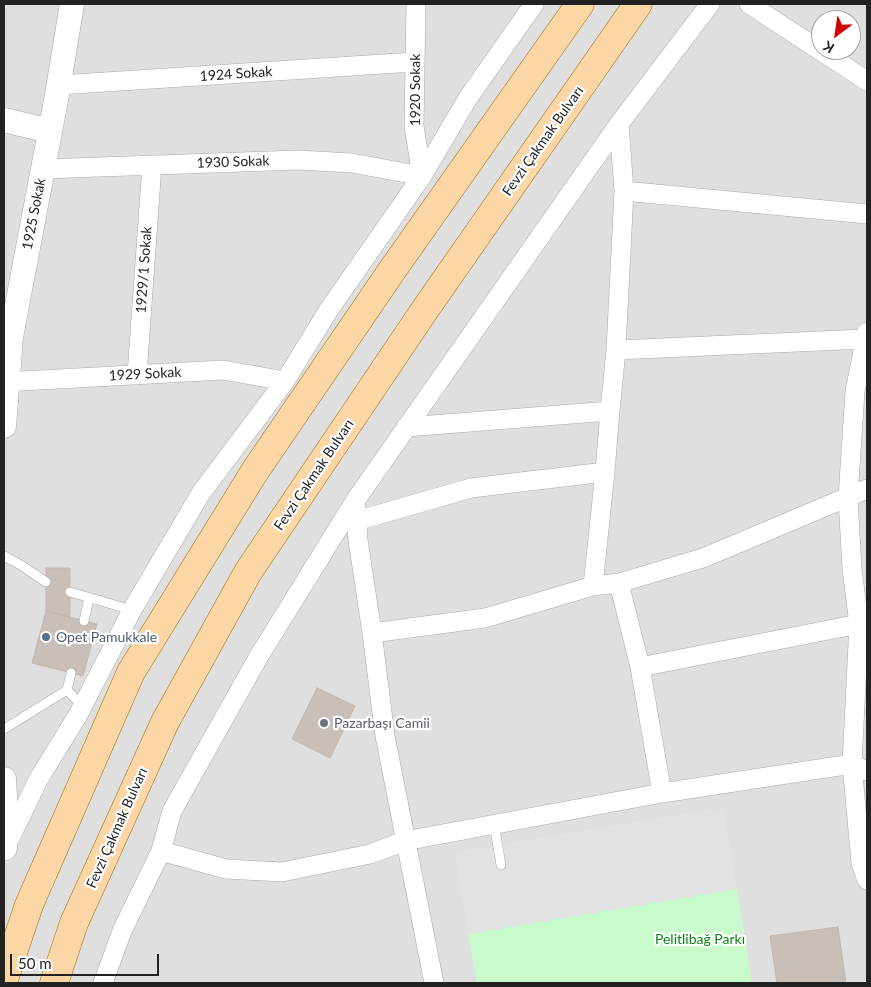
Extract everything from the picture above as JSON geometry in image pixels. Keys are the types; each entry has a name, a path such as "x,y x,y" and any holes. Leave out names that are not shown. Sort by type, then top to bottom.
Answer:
{"main road":[{"path":"4,979 29,905 131,672 255,471 393,269 580,4"},
{"name":"Fevzi Çakmak Bulvarı","path":"54,983 74,923 165,722 248,572 424,311 638,4"}],"street":[{"name":"1925 Sokak","path":"4,426 11,337 59,85 72,4"},
{"name":"1920 Sokak","path":"416,4 414,126 422,176"},
{"path":"5,850 38,780 82,706 132,610 201,493 285,381 328,311 422,176 468,98 534,4"},
{"path":"103,983 122,931 161,851 172,811 260,656 355,502 619,124 710,4"},
{"path":"749,4 867,81"},
{"name":"1924 Sokak","path":"59,85 414,62"},
{"path":"4,120 50,131"},
{"path":"593,586 616,350 624,191 619,124"},
{"name":"1930 Sokak","path":"43,169 298,160 352,163 422,176"},
{"name":"1929/1 Sokak","path":"137,375 152,165"},
{"path":"624,191 867,214"},
{"path":"616,350 866,335 855,391 848,498 852,570 859,624 861,863 867,880"},
{"name":"1929 Sokak","path":"6,382 223,370 285,381"},
{"path":"406,427 610,411"},
{"path":"356,521 471,488 605,472"},
{"path":"372,633 485,618 593,586 619,583 703,558 867,489"},
{"path":"355,502 358,540 385,736 404,840 434,983"},
{"path":"619,583 640,667 662,793"},
{"path":"640,667 859,624"},
{"path":"161,851 226,869 282,872 370,854 404,840 662,793 860,768"},
{"path":"4,779 5,850"}],"lane":[{"path":"4,556 21,564 46,582"},
{"path":"70,592 132,610"},
{"path":"84,621 90,598"},
{"path":"4,729 67,690 71,673"},
{"path":"67,690 82,706"},
{"path":"494,824 501,865"}],"shaded area":[{"path":"4,4 867,4 867,983 4,983"},
{"path":"723,808 737,889 468,934 455,852"}],"green space":[{"name":"Pelitlibağ Parkı","path":"737,889 752,983 477,983 468,934"}],"building":[{"path":"46,568 70,568 70,617 46,611"},
{"path":"46,611 97,624 83,676 32,663"},
{"name":"Pazarbaşı Camii","path":"317,688 355,706 330,758 292,739"},
{"path":"838,927 846,983 777,983 770,936"}],"place":[{"name":"Opet Pamukkale","path":"46,637"},
{"name":"Pazarbaşı Camii","path":"324,723"}]}
